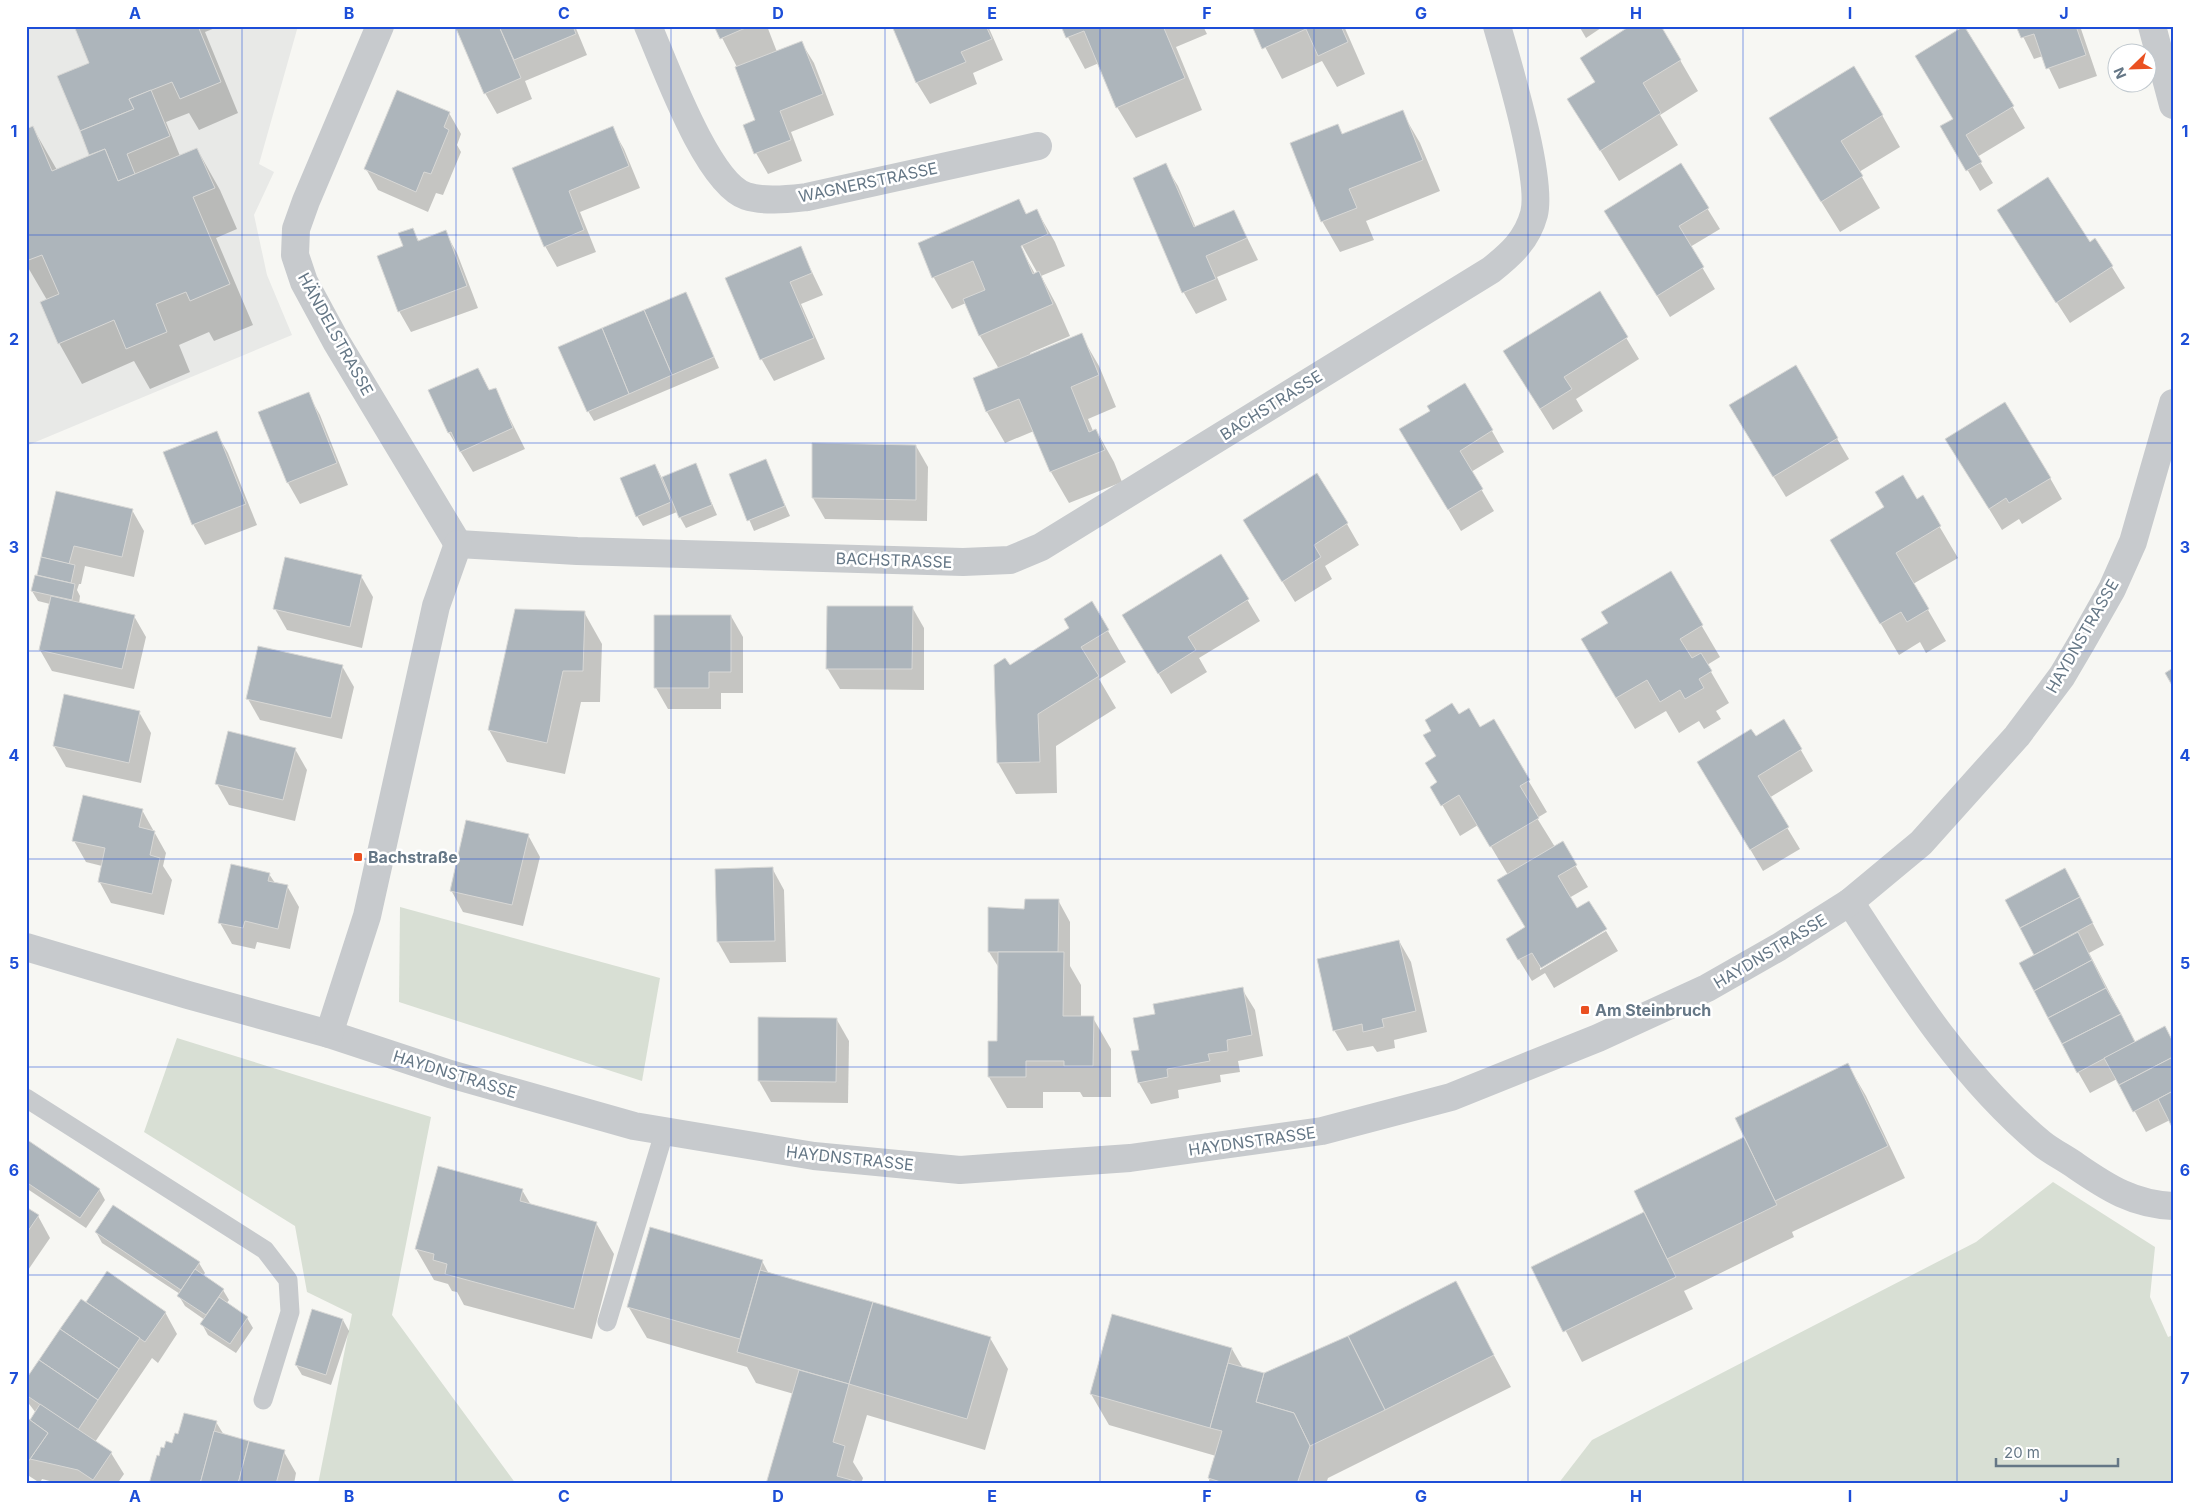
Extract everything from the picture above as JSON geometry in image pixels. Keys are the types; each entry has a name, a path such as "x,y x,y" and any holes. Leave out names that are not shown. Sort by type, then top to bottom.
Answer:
{"street":[{"name":"HÄNDELSTRASSE","path":"380,26 306,201 296,229 295,256 304,282 337,343 458,544"},
{"name":"WAGNERSTRASSE","path":"648,26 703,150 720,177 745,196 776,199 807,197 1038,146"},
{"name":"BACHSTRASSE","path":"458,544 587,551 962,562 1010,560 1041,547 1491,270 1519,247 1534,213 1534,171 1497,26"},
{"path":"2152,26 2173,105"},
{"name":"HAYDNSTRASSE","path":"26,947 329,1034 450,1074 634,1126 664,1133 814,1156 960,1170 1130,1158 1322,1131 1451,1097 1598,1038 1707,988 1780,947 1850,902 1928,836 2017,736 2062,676 2112,589 2133,542 2173,403"},
{"path":"329,1034 367,916 436,606 458,544"},
{"path":"1850,902 1913,998 1960,1060 2014,1119 2043,1144 2112,1191 2154,1205 2173,1206"}],"lane":[{"path":"26,1098 265,1250 288,1280 290,1312 264,1400"},
{"path":"607,1322 664,1133"}],"shaded area":[{"path":"26,26 298,26 259,164 274,172 254,215 267,275 292,335 26,446"},
{"path":"400,907 660,978 642,1081 399,1002"},
{"path":"177,1038 431,1117 392,1315 516,1484 318,1484 352,1314 307,1292 295,1226 144,1132"},
{"path":"2053,1182 2155,1247 2150,1297 2168,1337 2173,1335 2173,1484 1558,1484 1592,1440 1976,1242"}],"building":[{"path":"74,26 198,26 221,82 180,99 172,82 129,99 134,109 80,131 57,76 89,63"},
{"path":"455,26 499,26 521,78 484,94"},
{"path":"499,26 573,26 576,34 514,60"},
{"path":"714,26 750,26 720,39"},
{"path":"892,26 986,26 992,39 961,52 966,62 916,83"},
{"path":"1061,26 1163,26 1185,78 1116,108 1084,31 1066,38"},
{"path":"1252,26 1341,26 1348,42 1318,56 1306,29 1262,49"},
{"path":"1630,26 1661,26 1681,60 1643,83 1661,113 1600,151 1567,99 1595,82 1580,58"},
{"path":"1964,26 2014,106 1966,135 1982,162 1966,171 1940,126 1953,119 1915,56"},
{"path":"2016,26 2076,26 2086,55 2046,69 2034,34 2021,38"},
{"path":"802,41 823,94 780,111 791,140 754,154 743,125 755,120 735,67"},
{"path":"1854,66 1883,115 1841,141 1863,176 1821,202 1769,118"},
{"path":"151,90 170,136 127,154 135,174 118,181 105,149 89,155 80,131 134,109 129,99"},
{"path":"397,90 450,112 444,127 449,130 431,174 424,172 416,192 364,169"},
{"path":"1403,110 1423,160 1349,189 1357,208 1321,222 1290,143 1338,124 1342,134"},
{"path":"33,126 52,171 105,149 118,181 197,148 215,188 193,197 230,284 190,301 186,292 156,304 167,332 126,349 114,320 58,344 40,302 59,294 42,255 26,261 26,129"},
{"path":"613,126 629,166 569,191 584,230 544,247 512,168"},
{"path":"1166,163 1194,227 1234,210 1247,238 1206,256 1216,279 1182,293 1133,178"},
{"path":"1681,163 1709,208 1679,226 1704,267 1657,296 1604,211"},
{"path":"2048,177 2090,242 2095,238 2113,266 2056,303 1997,210"},
{"path":"1019,199 1026,214 1037,209 1048,234 1021,246 1033,274 1039,271 1053,304 979,336 963,299 985,290 973,261 932,278 918,243"},
{"path":"413,228 418,241 446,230 467,286 398,312 377,256 403,246 398,233"},
{"path":"801,246 812,273 790,282 814,338 760,360 725,278"},
{"path":"1600,291 1628,337 1564,377 1572,389 1540,409 1503,351"},
{"path":"686,292 714,357 672,375 644,310"},
{"path":"644,310 672,375 629,394 602,328"},
{"path":"602,328 629,394 587,412 558,347"},
{"path":"1082,333 1099,375 1071,387 1089,432 1096,429 1105,450 1050,472 1019,399 986,412 973,378"},
{"path":"1796,365 1838,438 1773,477 1729,405"},
{"path":"478,368 489,390 496,388 513,428 460,452 451,432 448,433 428,390"},
{"path":"1465,383 1493,430 1460,451 1483,489 1448,510 1399,429 1430,411 1427,406"},
{"path":"309,392 337,463 287,483 258,412"},
{"path":"2005,402 2051,478 2009,503 2006,498 1989,509 1945,439"},
{"path":"217,431 246,504 192,525 163,452"},
{"path":"812,443 916,445 916,500 812,498"},
{"path":"766,459 785,506 747,521 729,474"},
{"path":"696,463 712,505 679,518 662,477"},
{"path":"655,464 671,502 636,517 620,478"},
{"path":"1317,473 1348,523 1314,545 1321,557 1282,582 1243,520"},
{"path":"1903,475 1917,499 1923,495 1941,526 1896,553 1929,609 1907,622 1901,612 1880,624 1830,540 1884,507 1875,492"},
{"path":"56,491 133,509 122,557 74,546 69,564 41,557"},
{"path":"1221,554 1249,599 1188,637 1196,650 1158,674 1122,615"},
{"path":"41,557 75,565 71,583 37,575"},
{"path":"285,557 362,575 350,627 273,609"},
{"path":"1671,571 1703,625 1680,639 1692,658 1701,653 1712,671 1699,679 1704,688 1685,699 1680,690 1660,702 1647,680 1616,698 1581,639 1608,623 1601,612"},
{"path":"35,575 75,584 72,600 31,591"},
{"path":"51,596 135,615 122,669 39,650"},
{"path":"1092,601 1109,630 1081,647 1099,676 1038,714 1040,762 997,763 994,665 1005,658 1010,665 1069,628 1064,619"},
{"path":"827,606 913,606 912,669 826,669"},
{"path":"515,609 585,611 583,671 563,671 547,743 488,730"},
{"path":"654,615 731,615 731,672 709,672 709,688 654,688"},
{"path":"258,646 343,665 331,718 246,699"},
{"path":"2173,668 2173,687 2165,673"},
{"path":"64,694 140,711 129,763 53,746"},
{"path":"1452,703 1459,714 1469,708 1480,727 1494,719 1530,780 1520,786 1539,818 1490,847 1459,795 1441,806 1430,787 1437,782 1425,763 1436,756 1423,735 1431,731 1425,720"},
{"path":"1784,719 1802,749 1758,776 1789,827 1750,850 1697,762 1751,729 1756,736"},
{"path":"228,731 296,748 283,800 215,784"},
{"path":"83,795 143,809 139,827 155,831 150,855 160,858 152,894 98,882 105,848 72,841"},
{"path":"466,820 529,834 512,905 450,891"},
{"path":"1563,841 1577,865 1558,876 1577,908 1589,901 1607,929 1541,968 1532,953 1518,960 1506,939 1525,927 1497,880"},
{"path":"231,864 270,873 268,881 288,885 278,929 245,921 243,928 218,923"},
{"path":"773,867 775,941 717,942 715,869"},
{"path":"2065,868 2080,897 2020,928 2005,900"},
{"path":"2080,897 2093,923 2034,955 2020,928"},
{"path":"1025,899 1059,899 1058,952 988,952 988,907 1024,909"},
{"path":"2078,932 2092,960 2034,991 2019,963"},
{"path":"1399,940 1416,1011 1382,1019 1384,1027 1363,1032 1362,1024 1333,1031 1317,959"},
{"path":"998,952 1064,952 1063,1016 1094,1016 1093,1066 1064,1066 1064,1061 1026,1061 1026,1077 988,1077 988,1041 997,1041"},
{"path":"2092,960 2106,988 2048,1018 2034,991"},
{"path":"1243,987 1252,1035 1227,1040 1228,1051 1208,1054 1210,1061 1167,1069 1168,1077 1138,1083 1131,1051 1139,1050 1133,1018 1155,1014 1153,1004"},
{"path":"2106,988 2121,1014 2062,1044 2048,1018"},
{"path":"2121,1014 2135,1042 2077,1073 2062,1044"},
{"path":"758,1017 837,1018 836,1082 758,1081"},
{"path":"2165,1026 2173,1042 2173,1057 2119,1085 2104,1058"},
{"path":"2173,1057 2173,1091 2133,1112 2119,1085"},
{"path":"1848,1063 1888,1146 1775,1201 1735,1118"},
{"path":"2173,1091 2173,1127 2172,1127 2158,1099"},
{"path":"1744,1137 1777,1205 1667,1259 1634,1191"},
{"path":"26,1139 100,1189 80,1218 26,1182"},
{"path":"438,1166 523,1189 520,1201 597,1222 574,1309 445,1274 447,1264 433,1260 434,1254 415,1249"},
{"path":"113,1205 200,1262 181,1290 95,1232"},
{"path":"26,1207 39,1215 26,1234"},
{"path":"1644,1212 1676,1277 1563,1332 1531,1267"},
{"path":"650,1227 763,1260 740,1339 627,1307"},
{"path":"195,1269 224,1289 206,1315 177,1296"},
{"path":"760,1270 873,1302 849,1384 737,1352"},
{"path":"107,1271 166,1312 145,1342 86,1302"},
{"path":"1456,1281 1494,1355 1385,1410 1348,1336"},
{"path":"219,1297 248,1317 230,1344 200,1324"},
{"path":"81,1299 140,1338 119,1369 60,1329"},
{"path":"873,1302 991,1337 967,1419 849,1384"},
{"path":"312,1309 343,1319 326,1375 295,1365"},
{"path":"1112,1314 1232,1348 1210,1428 1090,1394"},
{"path":"60,1329 119,1369 98,1400 39,1360"},
{"path":"1348,1336 1385,1410 1310,1446 1294,1413 1256,1402 1264,1373"},
{"path":"39,1360 98,1400 78,1430 26,1395 26,1379"},
{"path":"1228,1363 1264,1373 1256,1402 1294,1413 1310,1446 1297,1484 1227,1484 1208,1478 1222,1431 1210,1428"},
{"path":"799,1370 849,1384 833,1442 845,1446 837,1476 855,1481 855,1484 766,1484"},
{"path":"40,1404 112,1452 93,1480 78,1470 30,1459 48,1433 30,1420"},
{"path":"184,1413 217,1421 200,1484 149,1484 157,1455 159,1456 161,1447 164,1448 166,1441 172,1443 175,1433 178,1434"},
{"path":"26,1417 48,1433 28,1462 26,1461"},
{"path":"214,1431 249,1441 238,1484 200,1484"},
{"path":"249,1441 285,1450 276,1484 238,1484"}],"place":[{"name":"Bachstraße","path":"358,857"},
{"name":"Am Steinbruch","path":"1585,1010"}]}
